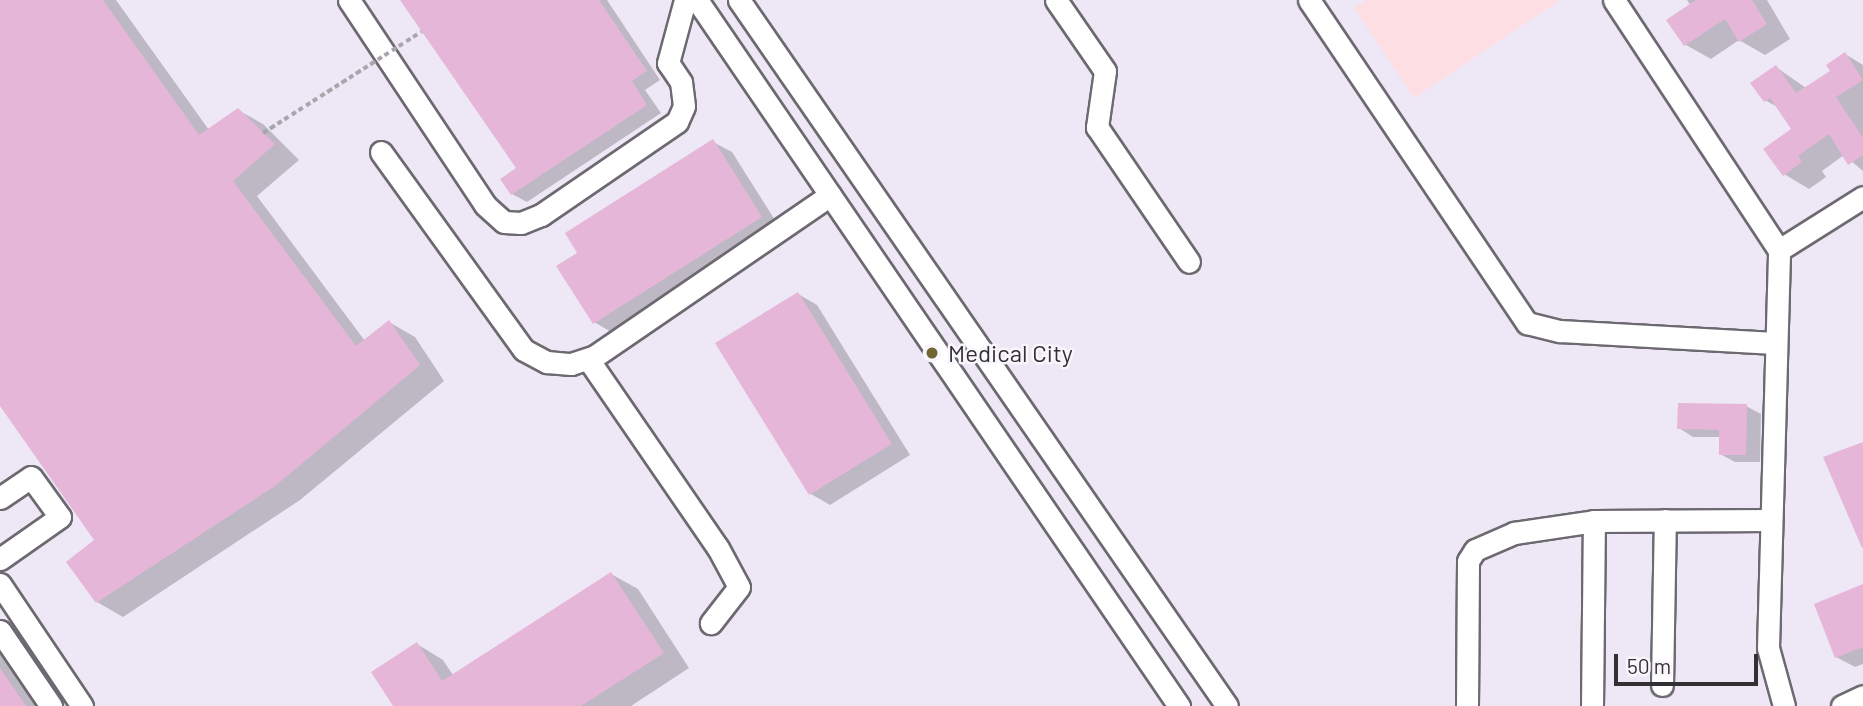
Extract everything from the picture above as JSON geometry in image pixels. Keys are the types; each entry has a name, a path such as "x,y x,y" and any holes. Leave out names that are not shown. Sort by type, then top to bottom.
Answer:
{"street":[{"path":"349,0 485,205 504,222 521,223 541,215 677,122 684,106 681,82 668,64 668,55 685,0"},
{"path":"696,0 1179,706"},
{"path":"738,0 1227,706"},
{"path":"1056,0 1104,71 1097,127 1189,262"},
{"path":"1614,0 1779,250 1768,648 1784,706"},
{"path":"1316,2 1527,323 1560,331 1775,342"},
{"path":"381,152 524,349 547,362 571,364 588,359 830,195"},
{"path":"1779,250 1863,197"},
{"path":"588,359 718,548 739,587 711,623"},
{"path":"0,498 31,477 60,517 0,559"},
{"path":"1662,685 1665,520"},
{"path":"1467,706 1470,556 1514,533 1594,521 1771,520"},
{"path":"1592,706 1594,521"},
{"path":"0,584 82,706"},
{"path":"0,631 51,706"},
{"path":"1842,706 1863,696"}],"path":[{"path":"263,132 421,32"}],"shaded area":[{"name":"Medical City","path":"0,0 1863,0 1863,706 0,706"},
{"path":"1366,0 1560,0 1414,98 1354,8"}],"building":[{"path":"0,0 103,0 199,135 238,108 275,144 233,181 356,346 389,320 420,365 275,486 96,603 66,562 94,540 0,406"},
{"path":"400,0 599,0 647,71 632,81 647,105 511,195 500,179 516,168"},
{"path":"1696,0 1752,0 1767,24 1739,42 1725,19 1684,46 1666,20"},
{"path":"1845,52 1863,80 1836,97 1863,138 1863,155 1848,165 1829,134 1798,156 1802,162 1783,176 1763,149 1791,129 1770,98 1764,102 1750,83 1776,65 1796,93 1830,71 1826,65"},
{"path":"713,139 762,217 593,324 556,266 577,253 565,233"},
{"path":"798,292 892,444 809,495 715,343"},
{"path":"1678,403 1747,404 1746,455 1719,455 1719,430 1677,429"},
{"path":"1863,442 1863,548 1862,548 1823,457"},
{"path":"611,572 664,653 581,706 393,706 371,672 417,642 442,681"},
{"path":"1863,584 1863,647 1835,658 1814,604"},
{"path":"0,668 26,706 0,706"}],"place":[{"name":"Medical City","path":"932,353"}]}
